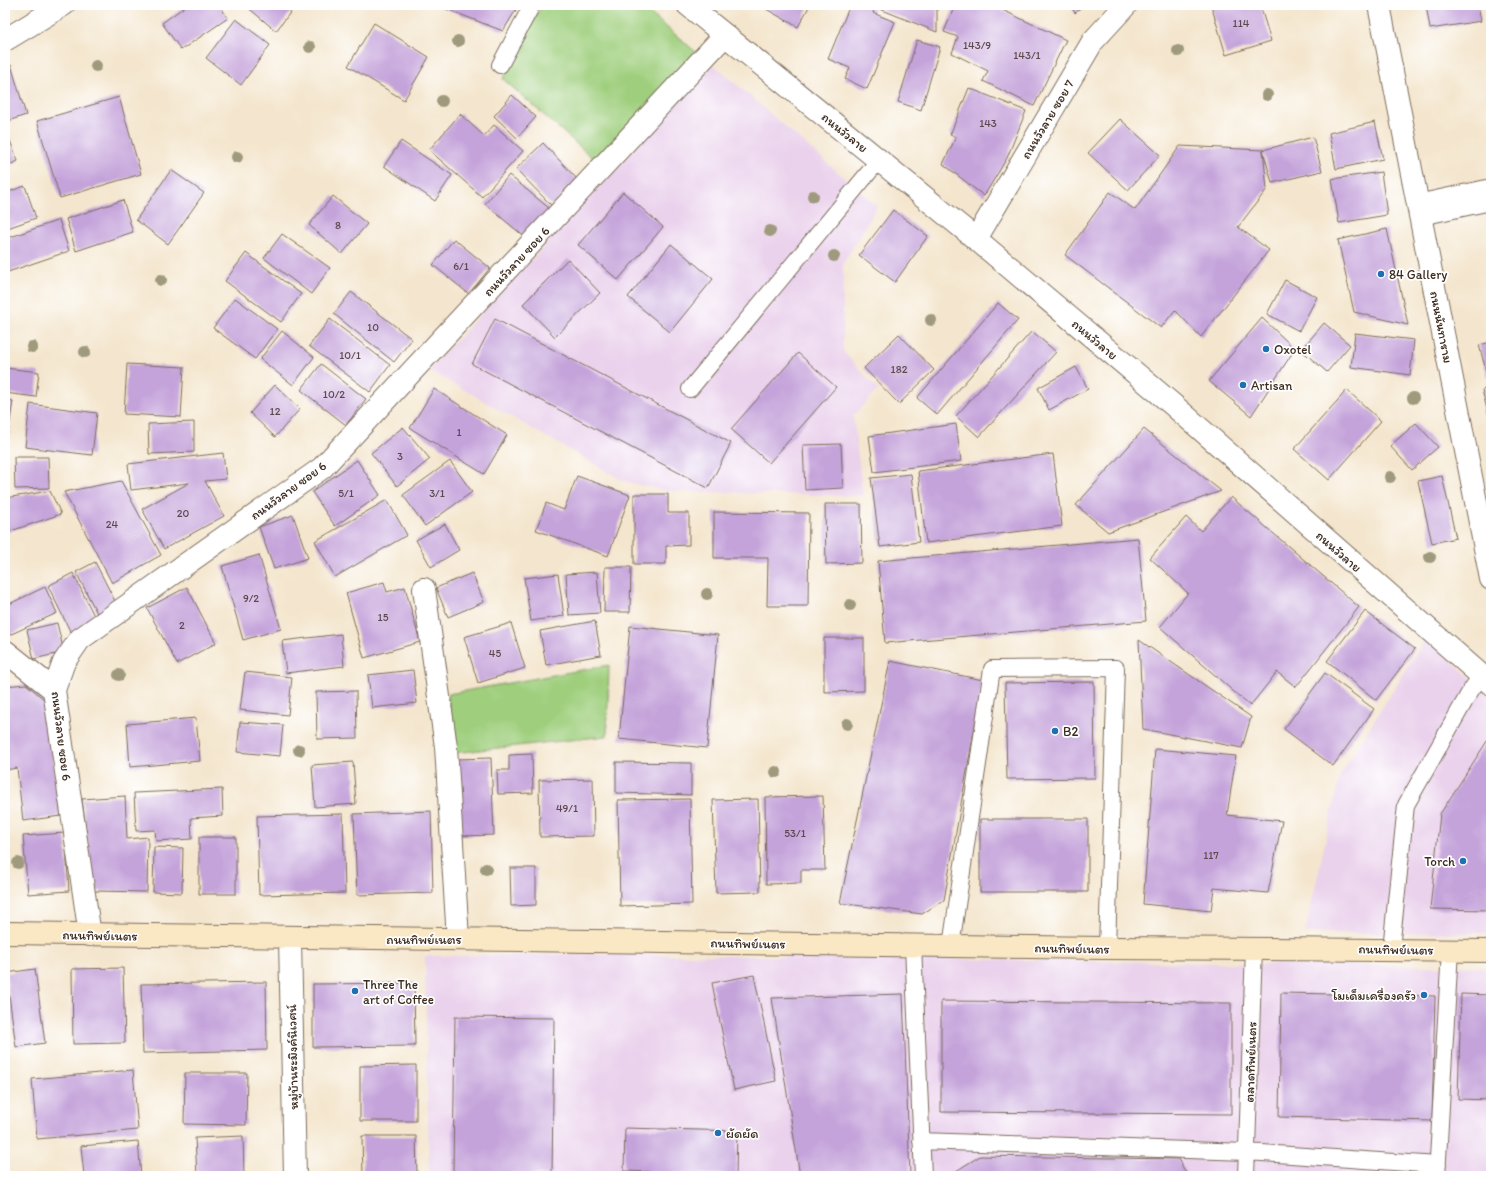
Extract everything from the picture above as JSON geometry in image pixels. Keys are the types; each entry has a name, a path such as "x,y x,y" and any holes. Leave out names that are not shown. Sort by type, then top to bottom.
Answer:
{"main road":[{"name":"ถนนทิพย์เนตร","path":"5,933 1107,948 1391,949 1491,951"}],"street":[{"path":"5,40 63,5"},
{"name":"ถนนวัวลาย","path":"688,5 976,238 1172,404 1486,680"},
{"name":"ถนนวัวลาย ซอย 7","path":"976,238 1093,41 1126,5"},
{"name":"ถนนนันทาราม","path":"1379,5 1419,210 1483,493 1491,579"},
{"name":"ถนนวัวลาย ซอย 6","path":"90,934 54,690 64,662 80,639 322,468 725,35"},
{"path":"424,589 446,746 458,939"},
{"path":"5,651 54,690"},
{"name":"หมู่บ้านระมิงค์นิเวศน์","path":"290,938 295,1176"}],"lane":[{"path":"500,65 532,5"},
{"path":"690,389 879,160"},
{"path":"1419,210 1491,187"},
{"path":"1419,210 1491,202"},
{"path":"952,946 992,669 1116,668 1107,948"},
{"path":"1391,949 1406,805 1471,690 1486,680"},
{"path":"913,945 923,1176"},
{"name":"ตลาดทิพย์เนตร","path":"1246,1176 1254,948"},
{"path":"921,1141 1247,1152 1438,1171 1450,950"}],"shaded area":[{"path":"713,64 877,206 843,264 843,351 878,390 853,416 863,496 665,491 624,481 429,370"},
{"path":"1426,638 1491,696 1491,933 1305,933 1340,775"},
{"path":"613,954 1491,967 1491,1176 429,1176 425,956"}],"green space":[{"path":"542,5 640,5 696,52 596,161 503,79"},
{"path":"609,665 607,736 453,753 448,694"}],"building":[{"path":"187,5 219,5 228,18 181,50 162,23"},
{"path":"245,5 296,5 276,31"},
{"path":"436,5 519,5 503,31"},
{"path":"759,5 810,5 798,27"},
{"path":"850,5 937,5 937,32 875,7 873,13 895,22 867,89 845,79 850,68 828,59"},
{"path":"955,5 992,5 1066,40 1034,106 983,81 988,71 952,53 958,37 944,32"},
{"path":"1070,5 1086,5 1075,13"},
{"path":"1211,5 1260,5 1271,41 1226,55"},
{"path":"1426,5 1478,5 1481,21 1430,29"},
{"path":"236,19 270,45 241,85 206,58"},
{"path":"374,23 429,57 404,100 348,66"},
{"path":"917,40 940,47 921,110 898,102"},
{"path":"11,65 26,115 5,122 5,66"},
{"path":"969,88 1026,111 1007,158 984,196 943,164 956,137 950,135"},
{"path":"512,95 536,117 517,138 494,116"},
{"path":"119,97 141,174 60,198 37,121"},
{"path":"460,114 484,136 494,125 523,151 482,197 429,150"},
{"path":"1120,119 1160,155 1128,190 1088,153"},
{"path":"1375,122 1383,159 1336,169 1329,133"},
{"path":"6,131 18,161 5,167 5,132"},
{"path":"1313,137 1322,171 1272,183 1263,150"},
{"path":"401,141 452,175 435,201 384,166"},
{"path":"543,143 578,180 552,206 516,169"},
{"path":"1180,146 1263,150 1267,189 1238,227 1269,250 1201,337 1175,310 1161,328 1065,255 1110,192 1135,210"},
{"path":"171,170 204,193 168,244 136,220"},
{"path":"1381,172 1387,215 1339,223 1332,179"},
{"path":"509,175 550,209 526,238 485,204"},
{"path":"25,186 36,218 5,229 5,193"},
{"path":"623,192 663,227 618,280 578,245"},
{"path":"333,196 367,224 342,254 309,225"},
{"path":"123,200 133,232 76,251 66,219"},
{"path":"893,210 928,236 895,282 859,255"},
{"path":"59,220 69,251 5,273 5,239"},
{"path":"1387,229 1408,325 1354,312 1338,240"},
{"path":"282,234 330,268 311,294 264,258"},
{"path":"454,239 490,268 469,294 433,265"},
{"path":"671,244 713,279 670,332 628,297"},
{"path":"246,253 301,294 281,322 225,281"},
{"path":"568,259 600,293 555,337 523,304"},
{"path":"1285,280 1317,297 1299,331 1267,314"},
{"path":"351,292 412,339 394,362 334,314"},
{"path":"235,298 277,329 255,359 213,328"},
{"path":"998,303 1018,320 937,415 917,398"},
{"path":"1262,318 1295,349 1251,416 1209,381"},
{"path":"330,319 390,365 370,392 309,346"},
{"path":"495,319 731,443 708,488 472,364"},
{"path":"1324,323 1350,345 1327,372 1301,350"},
{"path":"282,331 314,357 293,385 260,359"},
{"path":"1032,331 1056,352 979,437 956,416"},
{"path":"1355,333 1414,340 1410,375 1351,367"},
{"path":"899,334 934,370 899,404 864,368"},
{"path":"1491,342 1491,378 1488,378 1479,345"},
{"path":"798,353 836,387 769,463 731,429"},
{"path":"127,364 184,367 181,417 124,414"},
{"path":"321,364 366,399 346,425 301,390"},
{"path":"1076,367 1088,389 1049,410 1038,388"},
{"path":"5,368 39,372 36,397 5,393"},
{"path":"275,385 300,409 275,437 250,413"},
{"path":"1491,387 1491,421 1490,421 1482,390"},
{"path":"434,389 507,435 484,474 410,428"},
{"path":"1347,390 1381,421 1329,480 1294,449"},
{"path":"5,400 13,401 8,434 5,434"},
{"path":"30,404 97,413 92,455 25,447"},
{"path":"194,422 194,452 149,454 148,424"},
{"path":"1416,423 1438,447 1412,470 1390,446"},
{"path":"956,424 961,461 874,472 869,436"},
{"path":"403,427 430,459 397,486 371,453"},
{"path":"1144,429 1221,491 1108,532 1076,505"},
{"path":"841,444 843,488 805,490 803,445"},
{"path":"223,453 226,479 205,481 224,516 164,549 142,509 189,483 131,490 128,464"},
{"path":"1053,454 1062,526 926,543 918,471"},
{"path":"14,457 48,457 49,488 15,489"},
{"path":"357,460 380,495 335,526 312,492"},
{"path":"450,461 472,492 425,526 403,495"},
{"path":"911,474 919,542 880,547 871,478"},
{"path":"577,476 630,495 608,556 536,530 546,503 564,510"},
{"path":"1442,476 1456,538 1432,543 1418,481"},
{"path":"121,481 161,555 112,583 64,492"},
{"path":"50,491 61,514 5,533 5,498"},
{"path":"634,494 668,494 668,513 689,513 689,545 666,546 666,564 634,564"},
{"path":"1231,497 1359,607 1296,687 1277,672 1250,706 1160,627 1188,593 1150,558 1186,517 1201,531"},
{"path":"387,500 407,535 335,577 315,541"},
{"path":"825,504 861,504 862,563 826,564"},
{"path":"714,512 809,513 808,606 767,606 768,558 714,558"},
{"path":"293,515 308,558 274,569 259,527"},
{"path":"445,524 459,550 431,567 416,540"},
{"path":"1138,538 1146,621 885,643 878,561"},
{"path":"259,555 281,629 243,640 222,566"},
{"path":"95,562 117,605 98,615 76,572"},
{"path":"605,567 631,567 630,612 604,612"},
{"path":"597,572 600,613 569,615 566,574"},
{"path":"73,573 96,620 71,633 48,586"},
{"path":"472,573 484,602 448,617 436,588"},
{"path":"558,574 564,616 531,621 524,578"},
{"path":"384,582 387,592 405,587 420,642 364,658 346,593"},
{"path":"45,587 57,613 5,637 5,606"},
{"path":"187,587 216,643 177,664 147,608"},
{"path":"1365,611 1415,649 1376,700 1327,661"},
{"path":"595,621 601,655 546,665 540,631"},
{"path":"57,623 64,652 34,659 27,630"},
{"path":"511,623 525,668 478,683 464,637"},
{"path":"630,626 718,635 707,748 619,739"},
{"path":"341,634 344,666 286,673 282,641"},
{"path":"824,638 864,638 864,691 824,692"},
{"path":"1139,640 1251,717 1242,748 1143,729"},
{"path":"890,661 983,680 944,900 922,914 840,903"},
{"path":"413,670 417,703 372,708 368,675"},
{"path":"245,672 292,677 288,715 240,710"},
{"path":"1325,673 1374,709 1333,766 1284,729"},
{"path":"1094,682 1095,778 1007,779 1005,683"},
{"path":"26,684 46,701 61,816 23,821 17,768 5,770 5,686"},
{"path":"356,691 357,738 317,739 316,692"},
{"path":"196,718 200,761 130,767 127,724"},
{"path":"240,722 283,725 280,756 237,752"},
{"name":"Torch","path":"1491,735 1491,910 1430,909 1440,814"},
{"path":"1155,749 1236,756 1227,815 1282,821 1268,893 1214,888 1211,911 1143,904"},
{"path":"532,754 533,793 498,794 497,770 509,770 509,755"},
{"path":"491,758 494,835 460,836 457,759"},
{"path":"353,762 356,804 315,807 312,765"},
{"path":"616,762 691,763 691,795 616,793"},
{"path":"593,779 594,836 540,837 539,780"},
{"path":"222,789 223,816 191,818 192,839 156,841 155,830 136,831 134,793"},
{"path":"125,796 127,839 148,837 147,892 94,891 82,799"},
{"path":"823,796 825,870 801,870 801,883 766,884 765,797"},
{"path":"690,799 692,904 620,906 618,800"},
{"path":"758,799 760,892 716,893 713,800"},
{"path":"431,811 433,893 357,895 354,814"},
{"path":"343,814 345,893 259,895 257,816"},
{"path":"980,819 1088,819 1088,892 980,892"},
{"path":"65,833 69,891 28,894 23,836"},
{"path":"199,837 236,837 236,894 199,894"},
{"path":"154,847 183,848 182,893 153,892"},
{"path":"510,868 536,868 536,905 511,906"},
{"path":"123,968 125,1043 73,1044 72,969"},
{"path":"35,969 45,1043 16,1047 6,973"},
{"path":"754,975 776,1081 734,1090 712,983"},
{"path":"266,982 267,1050 143,1053 141,984"},
{"path":"414,983 415,1046 313,1047 313,984"},
{"path":"1281,993 1435,996 1432,1121 1279,1117"},
{"path":"903,994 910,1176 800,1176 772,998"},
{"path":"1461,994 1491,995 1491,1100 1458,1099"},
{"path":"941,1001 1231,1003 1231,1114 941,1112"},
{"path":"455,1017 554,1018 552,1175 453,1173"},
{"path":"416,1065 416,1121 360,1121 360,1066"},
{"path":"133,1070 138,1130 37,1139 32,1079"},
{"path":"185,1073 247,1073 246,1125 184,1124"},
{"path":"625,1128 737,1131 736,1175 624,1171"},
{"path":"243,1136 244,1176 197,1176 195,1138"},
{"path":"362,1136 416,1136 417,1176 363,1176"},
{"path":"138,1141 141,1176 84,1176 81,1146"},
{"path":"980,1156 1178,1159 1188,1176 956,1176 956,1171"}],"place":[{"name":"84 Gallery","path":"1381,274"},
{"name":"Oxotel","path":"1266,349"},
{"name":"Artisan","path":"1243,385"},
{"name":"B2","path":"1055,731"},
{"name":"Torch","path":"1463,861"},
{"name":"Three The art of Coffee","path":"355,991"},
{"name":"โมเด็มเครื่องครัว","path":"1424,995"},
{"name":"ผัดผัด","path":"718,1133"}]}
